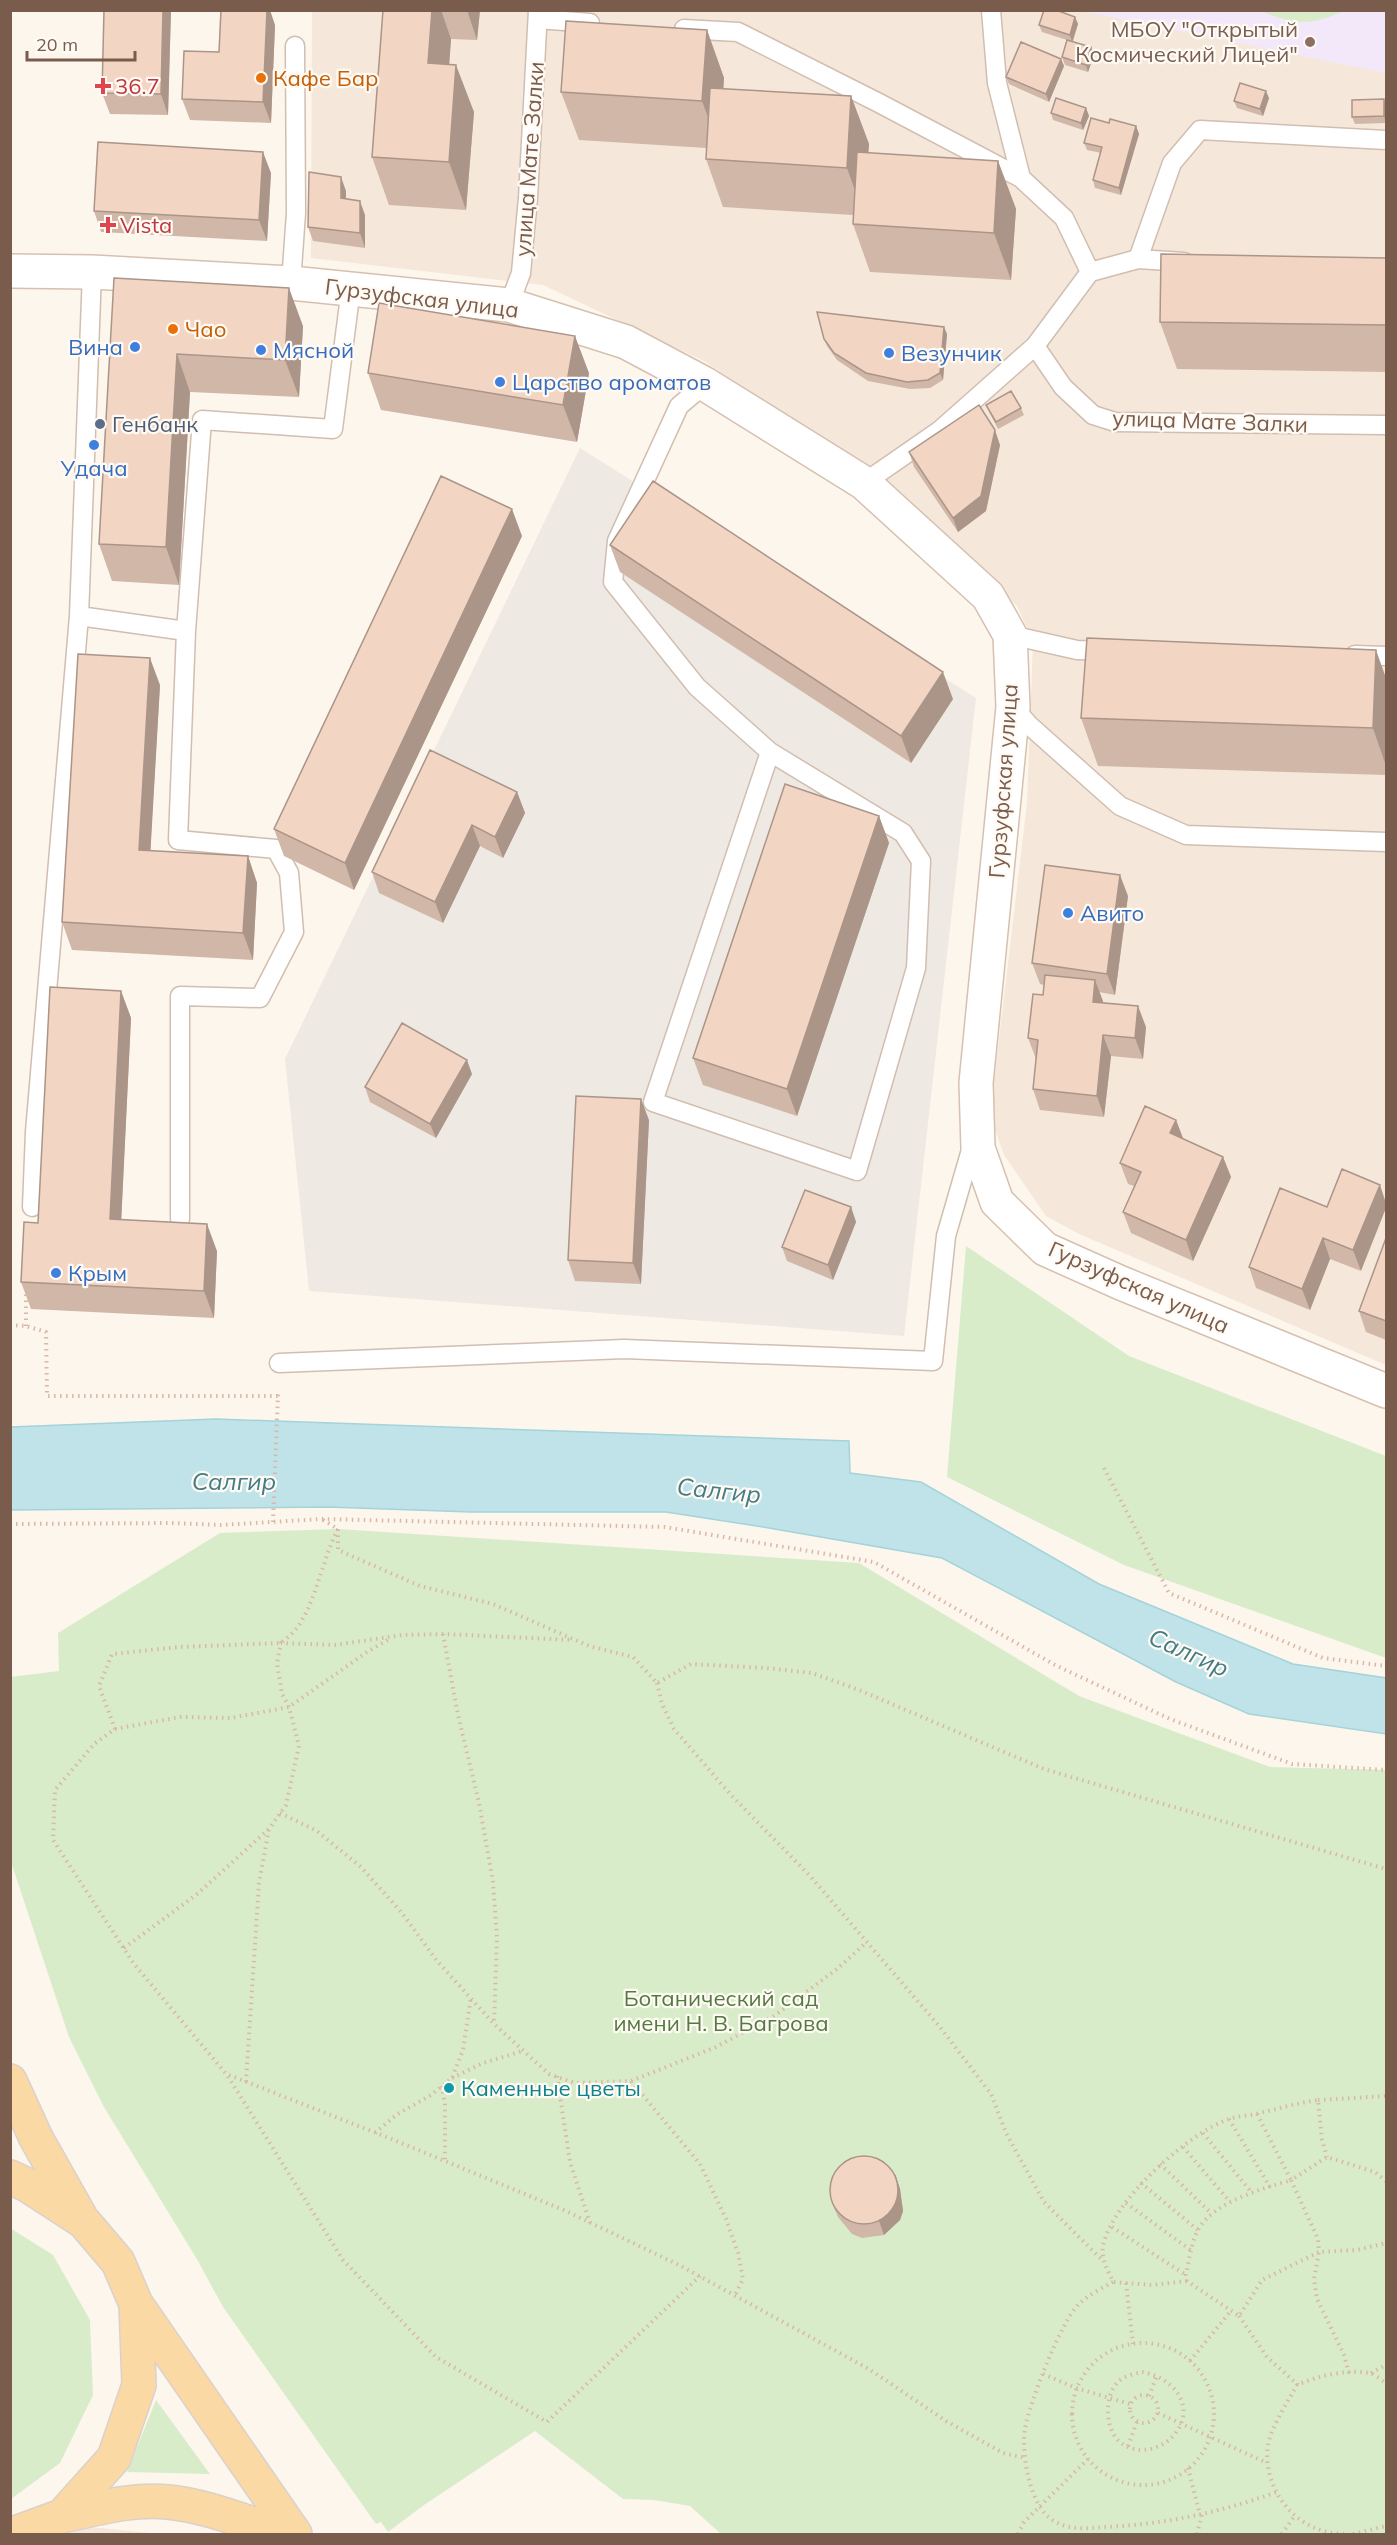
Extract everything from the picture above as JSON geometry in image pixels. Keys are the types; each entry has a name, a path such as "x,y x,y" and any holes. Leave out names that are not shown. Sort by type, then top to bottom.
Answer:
{"main road":[{"name":"Гурзуфская улица","path":"10,271 92,272 291,283 509,304 626,342 705,384 864,483 988,596 1010,635 1013,706 976,1083 978,1148 997,1202 1045,1249 1121,1283 1386,1391"},
{"path":"10,2080 36,2138 84,2222 118,2262 136,2304 295,2535"},
{"path":"10,2177 27,2185 84,2222"},
{"path":"62,2516 114,2458 139,2385 136,2304"},
{"path":"14,2535 62,2516 129,2503 167,2502 201,2508 284,2535"}],"lane":[{"path":"991,10 997,83 1021,178"},
{"path":"538,15 609,24"},
{"name":"улица Мате Залки","path":"509,304 521,273 528,198 538,15"},
{"path":"667,28 738,32 1021,178 1064,219 1090,272"},
{"path":"291,283 296,213 295,46"},
{"path":"1138,259 1172,163 1200,130 1386,140"},
{"path":"864,483 939,431 1035,346 1090,272 1138,259 1204,263"},
{"path":"32,1207 34,1132 79,615 92,272"},
{"path":"180,1219 180,996 260,998 294,932 289,873 276,849 178,840 186,631 202,420 333,429 351,288"},
{"name":"улица Мате Залки","path":"1035,346 1071,394 1093,415 1115,422 1386,425"},
{"path":"705,384 680,406 617,541 613,582 697,687 770,752 903,833 921,861 916,968 857,1171 653,1102 770,752"},
{"path":"79,615 186,631"},
{"path":"1010,635 1077,650 1124,651"},
{"path":"1339,655 1386,656"},
{"path":"1013,706 1029,724 1120,806 1186,835 1386,842"},
{"path":"279,1363 624,1349 933,1361 945,1236 978,1129"}],"path":[{"path":"26,1283 26,1326"},
{"path":"10,1325 26,1326 46,1332 47,1396 278,1396 273,1522"},
{"path":"1104,1468 1169,1593 1323,1658 1386,1666"},
{"path":"321,1519 338,1528"},
{"path":"10,1524 221,1525 321,1519 665,1527 874,1562 1055,1665 1170,1719 1292,1764 1386,1770"},
{"path":"338,1528 338,1550 420,1586 493,1604 577,1641 633,1657 657,1683 662,1704 674,1729 731,1795 811,1877 940,2027 991,2094 1006,2133 1044,2202 1103,2261 1113,2282"},
{"path":"124,1948 196,1895 269,1829 286,1805 299,1746 289,1707 282,1694 277,1663 281,1643 301,1624 326,1552 338,1528"},
{"path":"115,1729 99,1686 112,1654 179,1647 281,1643 335,1645 394,1637 443,1634 577,1641"},
{"path":"443,1634 458,1715 479,1803 493,1882 497,1938 494,2024"},
{"path":"394,1637 367,1652 289,1707 231,1718 180,1718 115,1729 93,1744 55,1790 53,1840 134,1964 227,2075 343,2260 436,2357 547,2422 700,2276"},
{"path":"657,1683 691,1664 812,1673 860,1690 1044,1769 1386,1869"},
{"path":"280,1814 317,1831 361,1867 402,1913 437,1961 494,2024 549,2074 575,2083 631,2081 716,2047 774,2016 837,1969 867,1942"},
{"path":"246,2082 259,1883 269,1829"},
{"path":"452,2078 463,2050 471,1996"},
{"path":"375,2133 396,2115 452,2078 483,2063 524,2051"},
{"path":"227,2075 445,2161 590,2223 700,2276 869,2369 946,2421 1003,2453 1026,2458"},
{"path":"557,2076 570,2162 590,2223"},
{"path":"631,2081 700,2164 726,2219 738,2253 743,2279 735,2295"},
{"path":"442,2086 445,2105 445,2161"},
{"path":"1103,2261 1103,2246 1112,2227 1141,2183 1160,2164 1203,2133 1229,2119 1257,2114 1273,2108 1318,2100 1386,2096"},
{"path":"1318,2100 1322,2140 1327,2157"},
{"path":"1257,2114 1318,2239 1319,2252 1314,2279 1317,2299 1344,2355 1349,2373"},
{"path":"1229,2119 1270,2187"},
{"path":"1203,2133 1252,2193"},
{"path":"1183,2147 1230,2202"},
{"path":"1187,2281 1186,2275 1198,2229 1212,2214 1230,2202 1262,2187 1270,2187 1291,2180 1327,2157 1375,2172 1386,2181"},
{"path":"1160,2164 1212,2214"},
{"path":"1141,2183 1198,2229"},
{"path":"1126,2203 1192,2251"},
{"path":"1112,2227 1186,2275"},
{"path":"1239,2316 1262,2280 1319,2252 1357,2250 1386,2243"},
{"path":"1277,2492 1201,2514 1159,2523 1073,2529 1053,2521 1038,2507 1026,2468 1025,2430 1060,2331 1078,2304 1113,2282 1152,2285 1187,2281 1239,2316 1267,2357 1297,2385"},
{"path":"1126,2283 1133,2344"},
{"path":"1190,2361 1230,2312"},
{"path":"1145,2342 1171,2348 1190,2361 1208,2384 1215,2409 1212,2438 1198,2459 1178,2476 1153,2485 1127,2484 1103,2473 1083,2455 1073,2430 1071,2404 1079,2379 1096,2359 1119,2346 1133,2344 1145,2342"},
{"path":"1344,2535 1320,2530 1295,2515 1277,2492 1269,2475 1267,2463 1270,2436 1297,2385 1324,2376 1371,2373 1386,2365"},
{"path":"1142,2372 1157,2375 1168,2381 1177,2391 1182,2404 1178,2430 1157,2448 1144,2450 1119,2442 1108,2417 1110,2398 1117,2382 1129,2375 1142,2372"},
{"path":"1371,2373 1386,2383"},
{"path":"1043,2374 1076,2388 1130,2404"},
{"path":"1149,2396 1157,2375"},
{"path":"1145,2394 1149,2396 1157,2404 1158,2413 1155,2419 1146,2424 1137,2422 1130,2414 1130,2404 1136,2397 1145,2394"},
{"path":"1158,2413 1267,2463"},
{"path":"1128,2446 1137,2422"},
{"path":"1018,2535 1024,2522 1088,2459"},
{"path":"1188,2468 1201,2514 1197,2535"},
{"path":"1282,2535 1295,2515"},
{"path":"1353,2535 1366,2534 1386,2526"},
{"path":"1073,2529 1078,2535"}],"shaded area":[{"path":"312,11 1386,11 1386,1365 1079,1234 1046,1216 1004,1155 990,1115 1027,803 1033,641 1017,606 866,469 704,361 543,285 311,258"},
{"name":"МБОУ \"Открытый Космический Лицей\"","path":"1082,11 1386,11 1386,73"},
{"path":"580,448 976,698 904,1336 309,1291 285,1059"},
{"path":"80,2526 161,2534 65,2534"}],"green space":[{"path":"1261,11 1344,11 1321,19 1302,22"},
{"path":"966,1246 1129,1356 1386,1456 1386,1658 1124,1565 947,1477"},
{"name":"Ботанический сад имени Н. В. Багрова","path":"338,1529 859,1563 1079,1696 1270,1767 1386,1770 1386,2534 721,2534 690,2506 654,2500 623,2499 535,2431 424,2505 388,2532 381,2522 376,2524 223,2307 198,2261 104,2107 69,2037 11,1862 10,1677 59,1671 58,1633 220,1533"},
{"path":"10,2228 53,2255 90,2320 93,2395 60,2463 11,2499"},
{"path":"156,2400 210,2474 127,2472"}],"water":[{"name":"Салгир","path":"216,1419 849,1441 850,1473 921,1482 1099,1584 1293,1664 1386,1678 1386,1734 1249,1714 1176,1682 942,1558 763,1527 666,1512 471,1512 328,1507 11,1510 11,1427"}],"building":[{"path":"104,10 163,10 161,94 102,93"},
{"path":"221,10 267,10 263,102 182,99 184,51 219,52"},
{"path":"383,10 432,10 428,63 456,65 449,162 372,157"},
{"path":"1044,10 1056,10 1075,17 1070,35 1039,25"},
{"path":"566,21 707,30 702,101 561,92"},
{"path":"1067,40 1091,47 1086,65 1062,57"},
{"path":"1021,42 1061,59 1046,94 1006,77"},
{"path":"1240,83 1266,91 1260,109 1234,101"},
{"path":"710,88 851,96 847,168 706,159"},
{"path":"1056,98 1086,108 1081,123 1051,113"},
{"path":"1384,99 1384,116 1352,117 1352,100"},
{"path":"1091,118 1109,123 1110,119 1136,126 1119,188 1093,180 1102,147 1084,143"},
{"path":"98,142 263,152 259,220 94,211"},
{"path":"857,152 998,161 994,233 853,224"},
{"path":"309,172 341,177 341,198 360,201 360,233 308,227"},
{"path":"1161,254 1386,258 1386,325 1160,322"},
{"path":"114,278 289,288 285,360 177,354 166,547 99,544"},
{"path":"379,303 575,336 563,405 368,373"},
{"name":"Везунчик","path":"817,312 944,327 940,373 928,380 907,382 866,373 834,353 824,339"},
{"path":"1011,391 1021,408 996,422 986,405"},
{"path":"979,405 995,430 981,496 953,518 909,452"},
{"path":"441,476 512,509 345,863 274,829"},
{"path":"653,481 943,672 901,736 610,545"},
{"path":"1087,638 1376,650 1373,728 1081,718"},
{"path":"78,654 150,658 139,850 248,856 243,933 62,922"},
{"path":"430,750 517,792 495,837 472,825 435,902 372,872"},
{"path":"785,784 879,816 787,1089 693,1058"},
{"path":"1045,865 1120,875 1107,974 1032,963"},
{"path":"1045,975 1095,980 1093,1002 1138,1006 1135,1038 1103,1035 1097,1096 1033,1089 1038,1040 1028,1038 1033,994 1043,995"},
{"path":"50,987 121,991 110,1219 207,1224 204,1291 21,1282 24,1222 38,1223"},
{"path":"402,1023 467,1060 430,1124 365,1087"},
{"path":"576,1096 641,1099 633,1263 568,1260"},
{"path":"1145,1106 1176,1120 1170,1133 1223,1157 1186,1240 1123,1212 1141,1172 1120,1163"},
{"path":"1342,1169 1380,1185 1353,1250 1323,1238 1302,1289 1249,1267 1280,1188 1327,1207"},
{"path":"805,1190 851,1207 828,1265 782,1247"},
{"path":"1386,1238 1386,1321 1359,1311"},
{"path":"864,2156 877,2159 888,2166 895,2177 898,2190 895,2203 888,2214 877,2221 864,2224 851,2221 840,2214 833,2203 830,2190 833,2177 840,2166 851,2159"}],"place":[{"name":"МБОУ \"Открытый Космический Лицей\"","path":"1310,42"},
{"name":"Кафе Бар","path":"261,78"},
{"name":"36.7","path":"103,86"},
{"name":"Vista","path":"108,225"},
{"name":"Чао","path":"173,329"},
{"name":"Вина","path":"135,347"},
{"name":"Мясной","path":"261,350"},
{"name":"Везунчик","path":"889,353"},
{"name":"Царство ароматов","path":"500,382"},
{"name":"Генбанк","path":"100,424"},
{"name":"Удача","path":"94,445"},
{"name":"Авито","path":"1068,913"},
{"name":"Крым","path":"56,1273"},
{"name":"Каменные цветы","path":"449,2088"}]}
